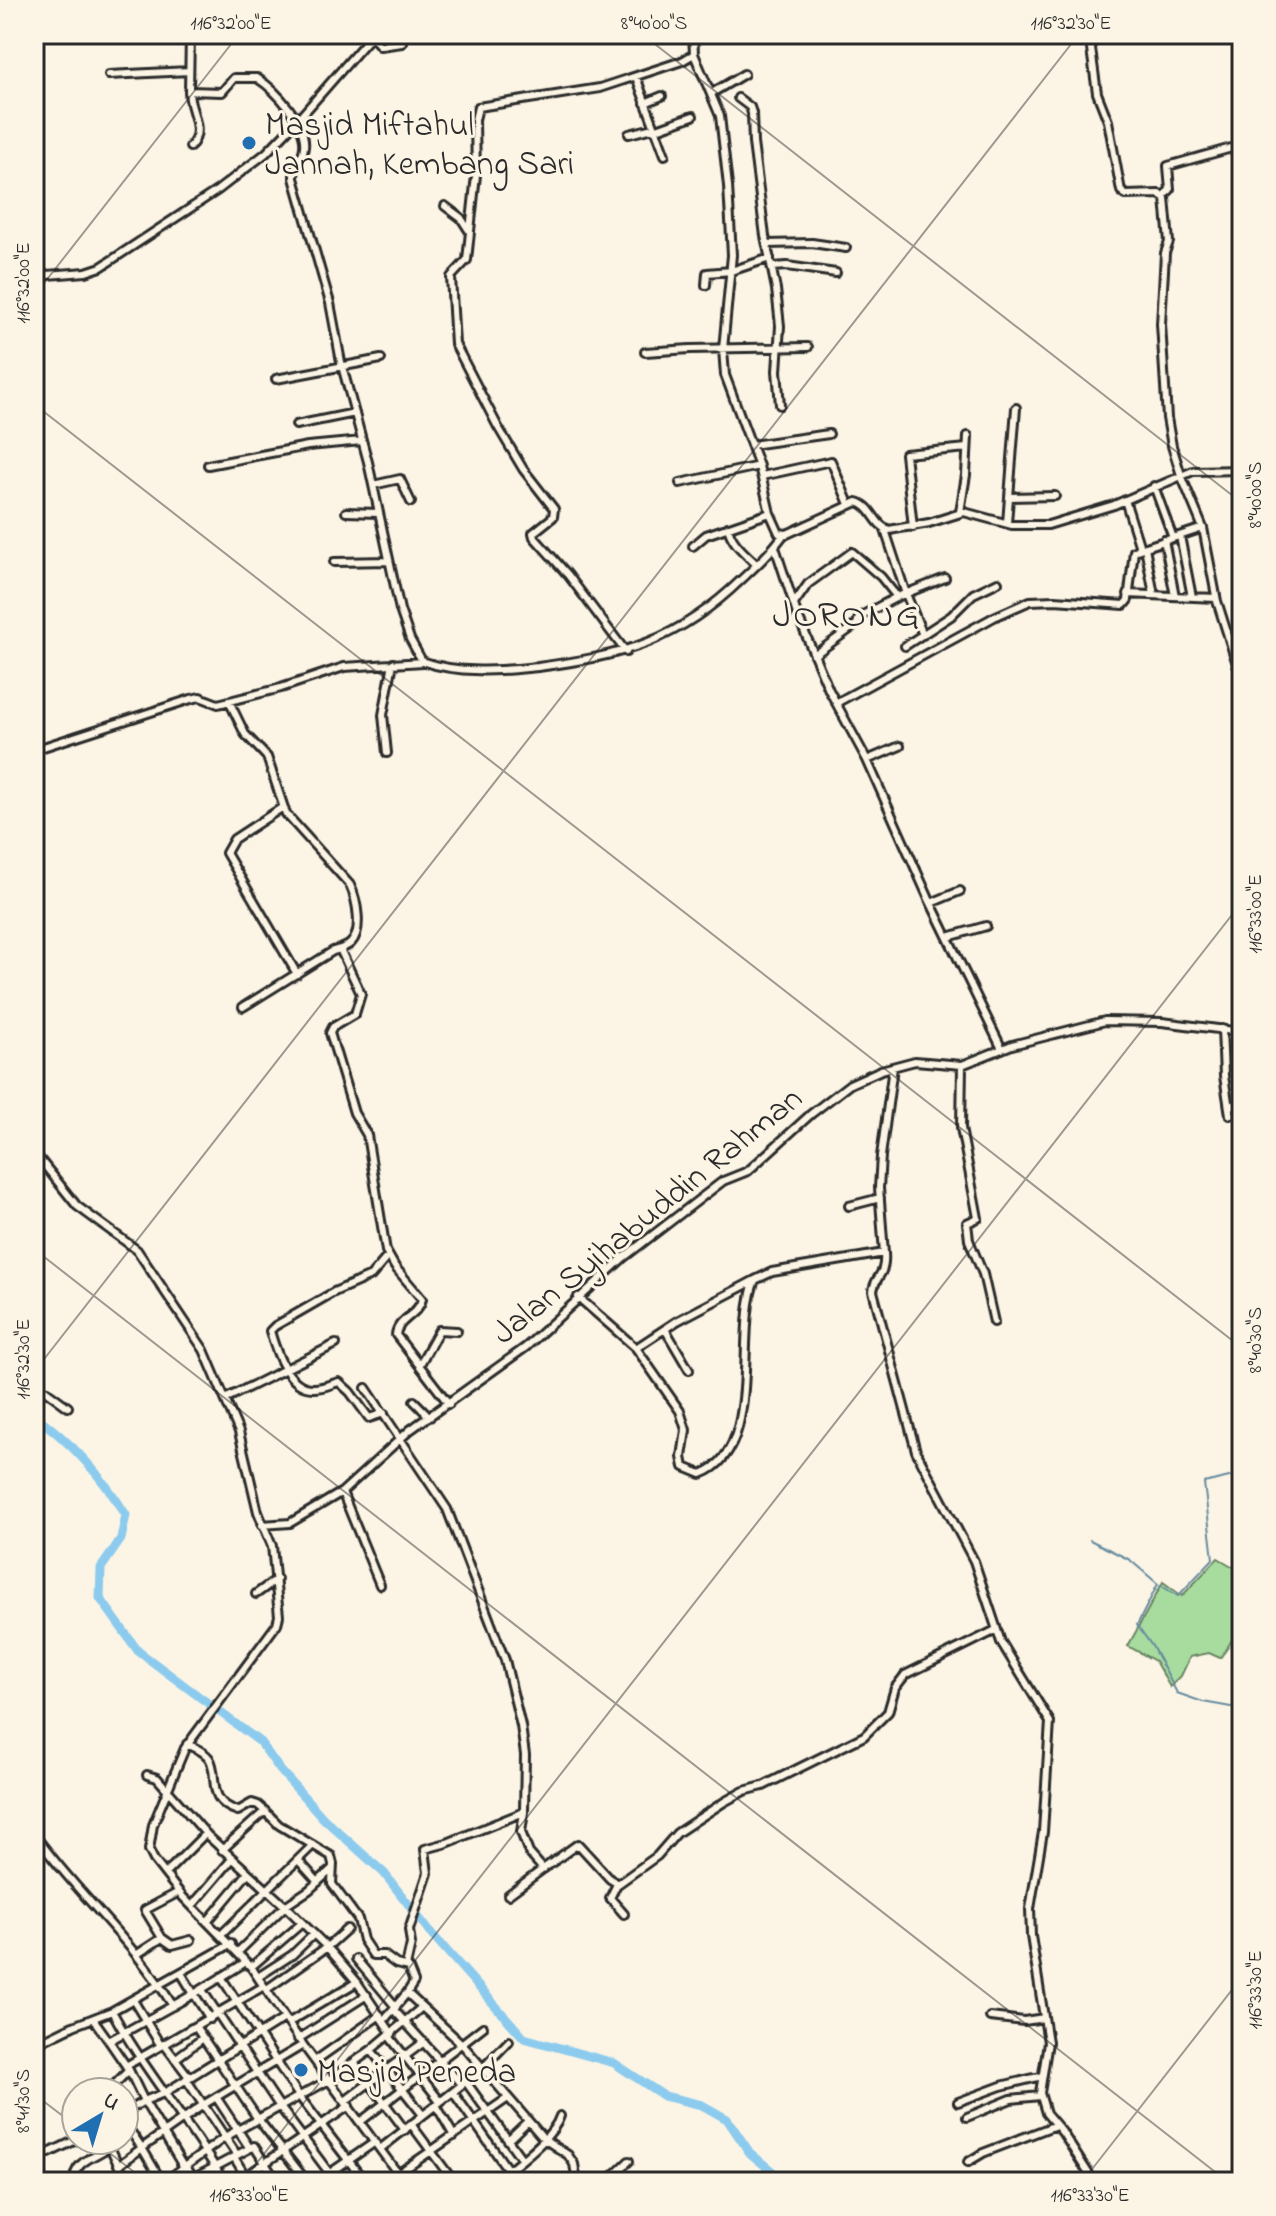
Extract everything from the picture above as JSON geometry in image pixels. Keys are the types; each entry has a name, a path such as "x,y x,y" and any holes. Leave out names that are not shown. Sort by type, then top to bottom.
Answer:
{"street":[{"path":"190,34 189,91 198,129 190,147"},
{"path":"693,34 694,54 721,121 732,240 725,375 759,466 770,513 777,531 784,534"},
{"path":"1089,34 1097,93 1108,121 1121,191 1130,196 1164,195 1170,190 1168,166 1242,145"},
{"path":"34,276 76,273 101,267 226,184 273,146 371,36 380,46 402,43"},
{"path":"626,652 593,606 534,537 533,533 553,517 554,509 523,469 455,344 451,277 467,260 476,185 475,120 478,107 600,88 682,61 694,54"},
{"path":"109,75 189,71"},
{"path":"712,93 744,74"},
{"path":"722,76 727,86"},
{"path":"189,91 222,92 234,78 254,77 269,88 303,135 302,156 293,171 294,178 328,292 403,623 423,662"},
{"path":"636,77 665,155"},
{"path":"645,103 662,96"},
{"path":"738,98 750,107 752,113 753,143 780,326 780,405"},
{"path":"629,134 693,116"},
{"path":"1164,195 1169,242 1165,253 1161,324 1172,446 1203,528 1216,598 1242,680"},
{"path":"445,206 461,218 470,232"},
{"path":"767,244 812,243 846,248"},
{"path":"706,285 707,273 731,271 770,258"},
{"path":"773,267 836,273"},
{"path":"645,352 808,347"},
{"path":"276,379 381,359"},
{"path":"1007,523 1016,408"},
{"path":"296,425 355,413"},
{"path":"751,445 829,434"},
{"path":"960,512 968,436"},
{"path":"208,465 308,446 363,441"},
{"path":"913,527 905,454 967,448"},
{"path":"762,476 831,461 849,504"},
{"path":"680,483 759,466"},
{"path":"885,530 913,527 960,512 1033,527 1048,525 1092,513 1181,475 1203,469 1242,470"},
{"path":"373,485 400,479 411,502"},
{"path":"1154,486 1176,537 1192,597"},
{"path":"1010,497 1055,496"},
{"path":"1125,500 1154,595"},
{"path":"34,750 191,699 200,697 218,704 344,667 423,662 496,671 583,661 626,652 661,638 709,610 775,547 784,534 849,504 863,503 885,530 923,635"},
{"path":"346,512 379,513"},
{"path":"693,546 706,535 770,513"},
{"path":"728,527 737,545 757,565"},
{"path":"836,703 994,617 1030,601 1124,605 1133,552 1203,528"},
{"path":"1164,540 1175,596"},
{"path":"775,547 814,655 867,760 931,903 1002,1049"},
{"path":"794,604 808,584 852,552 881,577 897,597"},
{"path":"334,562 389,561"},
{"path":"814,655 857,624 859,617 897,597 945,578"},
{"path":"905,646 951,616 971,595 998,582"},
{"path":"1128,594 1216,598"},
{"path":"387,753 383,715 393,663"},
{"path":"229,701 245,734 267,757 283,807 353,890 357,933 351,943 243,1007"},
{"path":"867,760 900,746"},
{"path":"283,807 234,839 226,853 297,974"},
{"path":"931,903 960,891"},
{"path":"948,937 986,926"},
{"path":"340,949 361,994 355,1014 334,1026 330,1033 354,1113 367,1135 388,1256 422,1299 420,1306 395,1331 400,1343 420,1364 449,1404"},
{"name":"Jalan Syihabuddin Rahman","path":"262,1525 290,1523 342,1492 402,1438 526,1347 623,1258 723,1181 748,1171 840,1090 915,1061 962,1065 1002,1049 1105,1021 1134,1020 1242,1032"},
{"path":"1222,1029 1230,1115"},
{"path":"962,1065 962,1141 978,1218 967,1223 968,1236 983,1274 994,1322"},
{"path":"893,1067 881,1156 884,1274 874,1285 873,1291 913,1443 974,1561 996,1630 1050,1722 1043,1832 1030,1909 1048,2052 1040,2096 1046,2113 1094,2182"},
{"path":"1229,1106 1242,1103"},
{"path":"34,1152 77,1206 137,1250 197,1338 227,1398 244,1448 262,1525 272,1546 277,1579 277,1624 187,1744 149,1840 151,1853 179,1892 249,1964 300,2042 404,2182"},
{"path":"849,1206 880,1198"},
{"path":"636,1348 665,1329 772,1272 884,1253"},
{"path":"384,1413 369,1418 341,1383 306,1387 297,1382 279,1358 270,1331 338,1289 371,1276 388,1256"},
{"path":"578,1297 636,1348 683,1416 686,1438 682,1457 684,1467 698,1474 706,1472 723,1458 734,1437 746,1386 745,1318 755,1280"},
{"path":"665,1329 689,1370"},
{"path":"420,1364 438,1331 457,1331"},
{"path":"227,1398 336,1344"},
{"path":"366,1388 451,1516 509,1670 523,1737 524,1812 521,1830 529,1853 543,1869"},
{"path":"34,1390 45,1390 68,1407"},
{"path":"414,1401 430,1417"},
{"path":"342,1492 380,1585"},
{"path":"256,1594 277,1579"},
{"path":"624,1914 610,1898 617,1884 657,1856 677,1833 744,1791 763,1786 864,1736 888,1712 895,1688 905,1675 996,1630"},
{"path":"187,1744 211,1761 214,1786 226,1805 238,1811 252,1803 275,1822 331,1856 332,1884 358,1919 368,1950 374,1956 380,1954 406,1966"},
{"path":"147,1775 154,1776 205,1834 314,1934 357,1982 390,2035 421,2075 454,2136"},
{"path":"222,1850 265,1811"},
{"path":"315,2061 395,2008 414,1982 406,1966 411,1944 410,1926 418,1911 428,1873 425,1849 524,1812"},
{"path":"34,1834 160,1984 173,2006"},
{"path":"165,1874 205,1834"},
{"path":"508,1895 578,1844 617,1884"},
{"path":"221,1935 313,1845"},
{"path":"192,1906 232,1859"},
{"path":"299,1861 318,1882"},
{"path":"238,1952 285,1906 332,1869"},
{"path":"207,1922 248,1873"},
{"path":"179,1892 145,1910 162,1938 172,1945 191,1940"},
{"path":"109,2041 249,1964 302,1923"},
{"path":"121,2076 162,2045 266,1988 327,1947 347,1929"},
{"path":"258,1977 302,1947 314,1934"},
{"path":"136,1955 162,1938"},
{"path":"34,2035 36,2044 79,2023 94,2020 231,1944"},
{"path":"356,1959 406,2022 489,2111 521,2158"},
{"path":"181,1973 210,2019"},
{"path":"221,1977 299,2096 365,2182"},
{"path":"140,2103 166,2092 259,2034 357,1982"},
{"path":"202,1990 280,2107 336,2182"},
{"path":"407,1993 462,2044 544,2139 568,2155 574,2164 577,2182"},
{"path":"119,2165 183,2118 277,2060 367,1995"},
{"path":"133,2000 162,2045 175,2059 248,2179"},
{"path":"140,2145 163,2182 175,2179 184,2167 225,2137 329,2080 422,2007"},
{"path":"112,2011 123,2033 166,2092 224,2182"},
{"path":"990,2017 1024,2021 1044,2018"},
{"path":"94,2020 128,2068 163,2133 194,2178 254,2146 277,2182"},
{"path":"195,2026 258,2119 307,2182"},
{"path":"360,2122 483,2027"},
{"path":"175,2059 203,2038"},
{"path":"317,2182 349,2159 405,2130 482,2069 509,2041"},
{"path":"237,2182 248,2179 264,2163 322,2123 424,2042"},
{"path":"371,2050 423,2115"},
{"path":"354,2062 405,2130"},
{"path":"958,2102 1001,2086 1042,2076"},
{"path":"453,2092 509,2169 522,2182"},
{"path":"967,2117 1011,2099 1040,2096"},
{"path":"216,2097 249,2147"},
{"path":"386,2182 508,2098"},
{"path":"495,2182 544,2139 560,2116"},
{"path":"509,2139 528,2121"},
{"path":"411,2124 454,2182"},
{"path":"968,2162 983,2153 1056,2125"},
{"path":"49,2153 60,2148"},
{"path":"74,2182 74,2173 80,2164 97,2156"},
{"path":"114,2156 126,2182"},
{"path":"607,2182 629,2161"},
{"path":"34,2162 43,2182"}],"green space":[{"path":"1218,1558 1242,1572 1238,1627 1220,1658 1209,1653 1190,1657 1181,1676 1170,1687 1155,1661 1128,1646 1163,1582 1182,1596"}],"waterway":[{"path":"34,1415 85,1460 126,1515 121,1539 101,1568 100,1598 138,1651 260,1742 280,1770 324,1819 384,1873 430,1932 524,2038 614,2063 664,2096 702,2105 727,2119 750,2153 785,2182"},
{"path":"1160,1585 1178,1596 1213,1559 1204,1483 1242,1474"},
{"path":"1090,1540 1130,1560 1158,1584 1137,1625 1177,1693 1203,1702 1242,1709"}],"place":[{"name":"Masjid Miftahul Jannah, Kembang Sari","path":"249,143"},
{"name":"Masjid Peneda","path":"301,2070"}],"district":[{"name":"JORONG","path":"847,613"}]}
